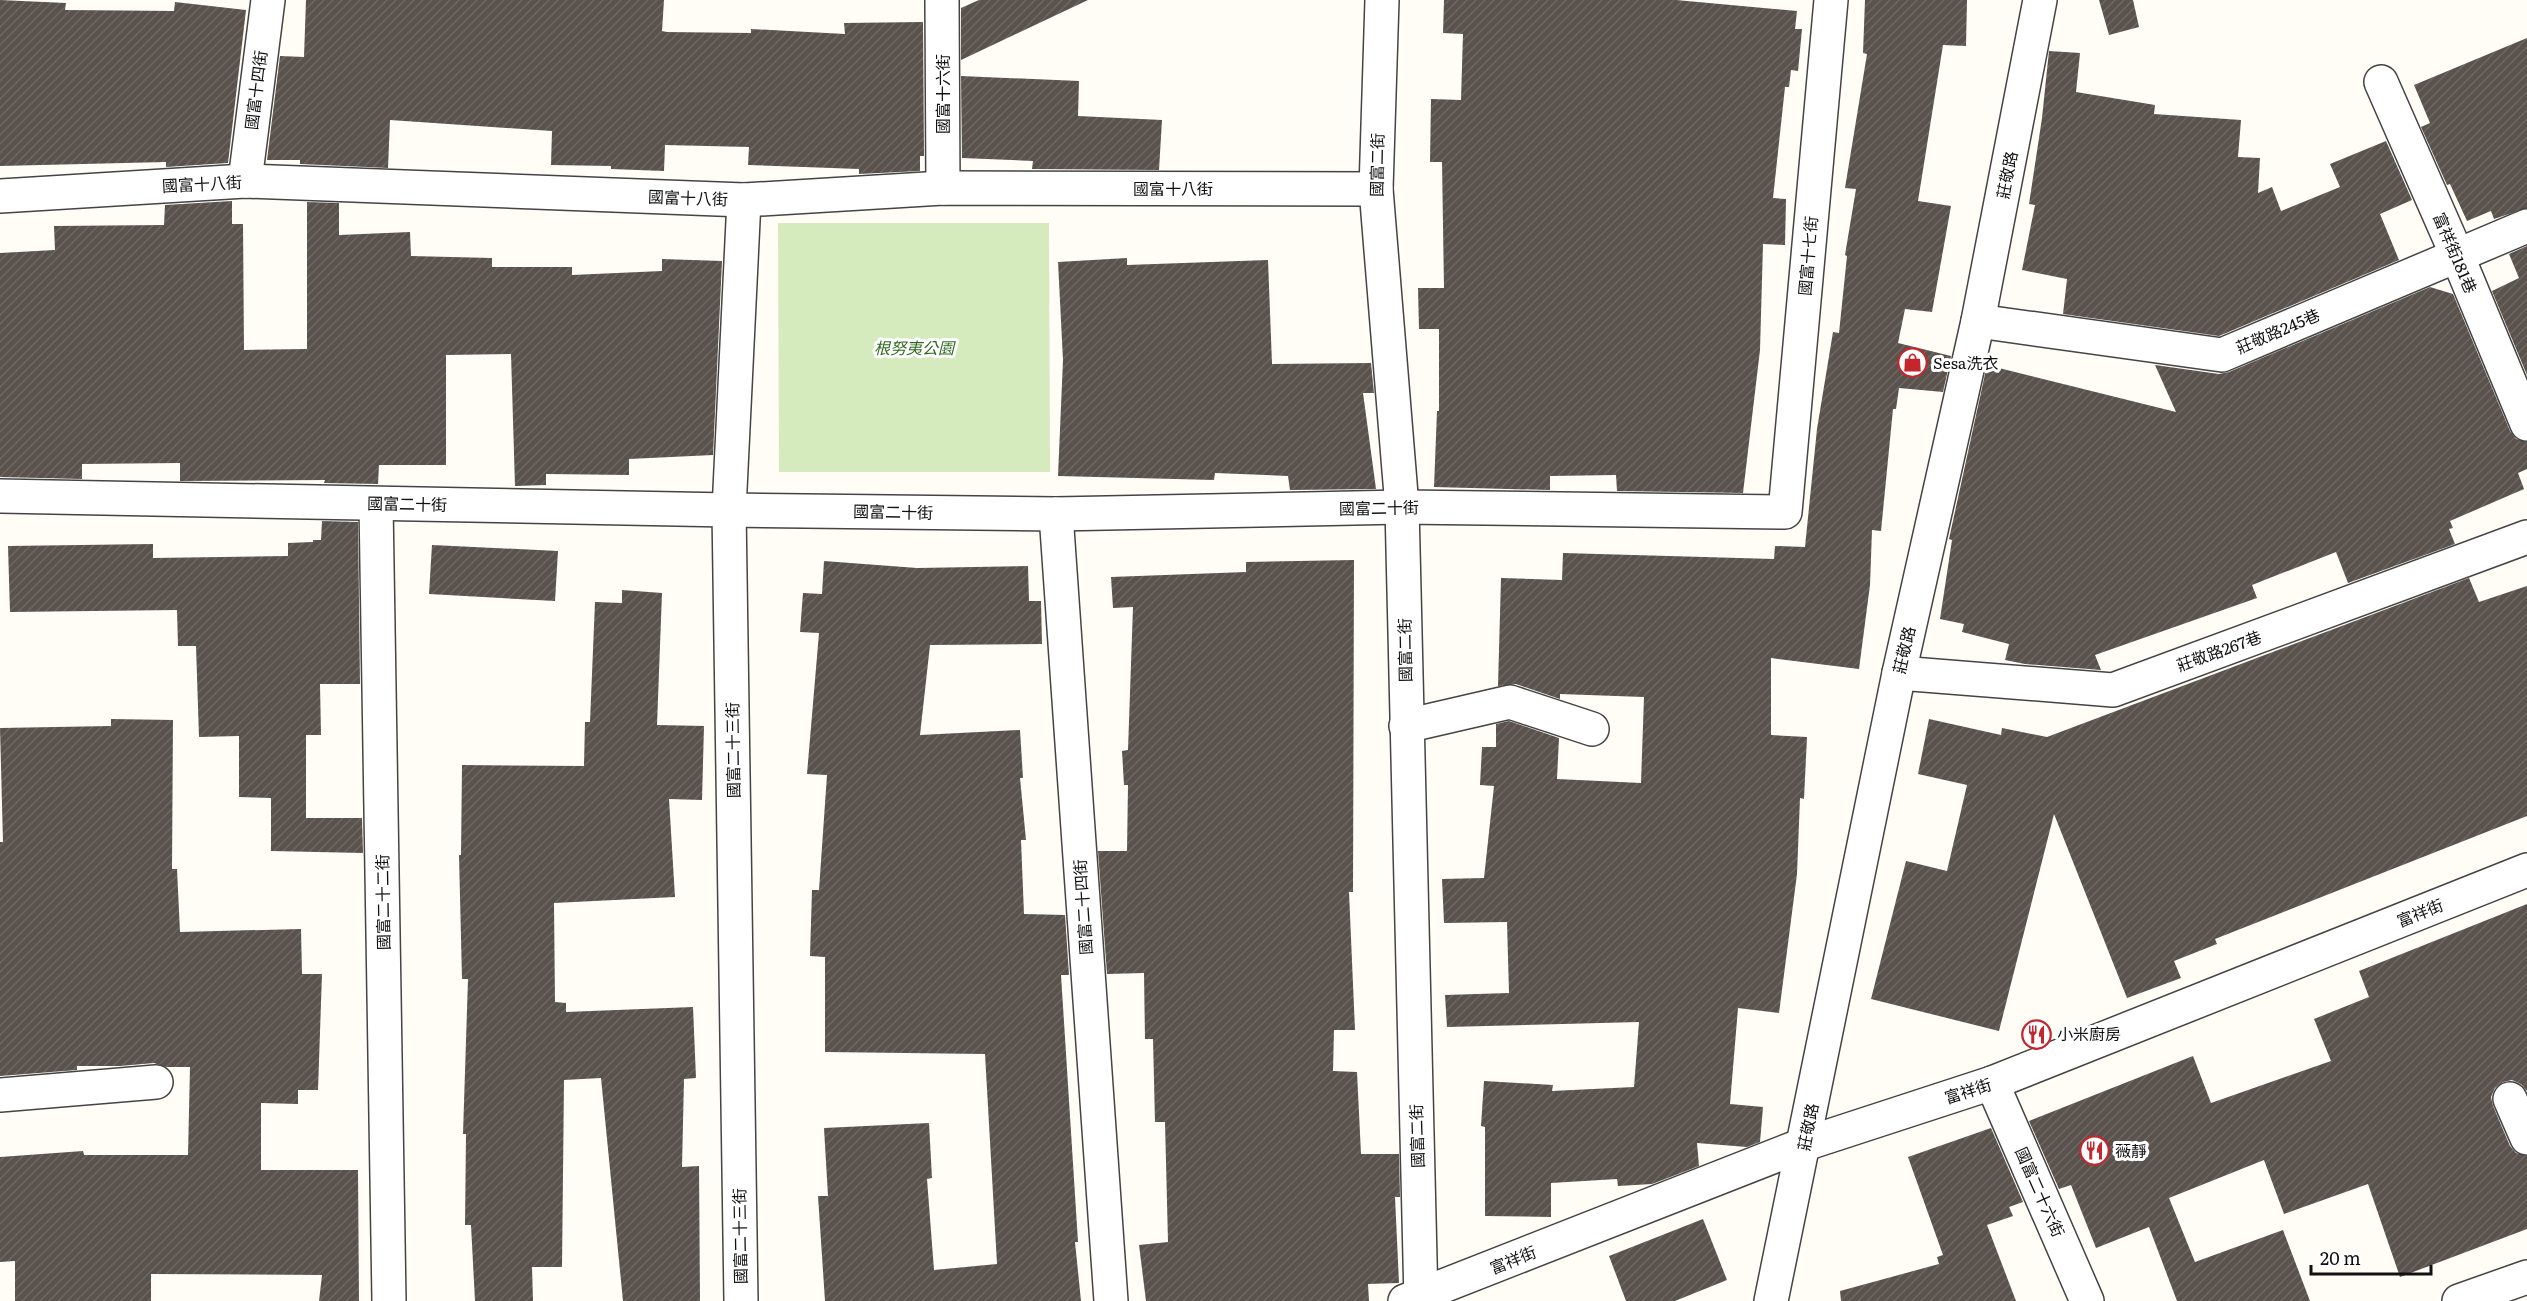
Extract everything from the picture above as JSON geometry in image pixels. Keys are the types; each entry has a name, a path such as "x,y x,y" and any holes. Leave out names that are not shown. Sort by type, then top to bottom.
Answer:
{"street":[{"name":"國富十四街","path":"245,181 268,0"},
{"name":"國富十六街","path":"942,0 943,188"},
{"name":"國富二街","path":"1382,0 1376,189 1402,507 1416,1300"},
{"name":"國富十七街","path":"1785,512 1831,0"},
{"name":"莊敬路","path":"1771,1301 1805,1144 1899,673 1978,321 2040,0"},
{"name":"富祥街181巷","path":"2381,82 2457,255 2527,424"},
{"name":"國富十八街","path":"0,196 245,181 744,200 943,188 1376,189"},
{"name":"國富二十三街","path":"741,1301 729,510 744,200"},
{"name":"莊敬路245巷","path":"1978,321 2222,355 2527,226"},
{"name":"國富二十街","path":"0,496 1056,514 1402,507 1785,512"},
{"name":"國富二十二街","path":"376,504 389,1301"},
{"name":"國富二十四街","path":"1056,514 1111,1301"},
{"name":"莊敬路267巷","path":"1899,673 2113,690 2527,537"},
{"path":"1406,726 1510,702 1592,729"},
{"name":"富祥街","path":"1416,1300 1805,1144 1992,1083 2527,870"},
{"path":"0,1095 156,1082"},
{"name":"國富二十六街","path":"1992,1083 2087,1301"},
{"path":"2510,1099 2527,1138"},
{"path":"2459,1301 2527,1277"}],"green space":[{"name":"根努夷公園","path":"778,223 1049,223 1050,472 779,472"}],"building":[{"path":"0,0 66,3 65,10 174,11 175,2 246,10 228,163 166,167 166,162 0,166"},
{"path":"306,0 664,0 662,31 667,32 751,33 751,29 845,34 844,23 923,22 924,156 920,156 920,171 859,174 859,169 748,165 749,147 665,145 664,171 611,169 611,166 551,165 552,131 390,120 388,168 300,164 300,160 267,160 280,56 304,57"},
{"path":"979,0 1088,0 961,60 961,8"},
{"path":"1444,0 1676,0 1797,11 1795,29 1802,29 1798,71 1791,70 1789,87 1785,87 1773,198 1786,199 1785,245 1763,244 1760,350 1743,493 1617,491 1616,475 1550,476 1550,490 1434,487 1437,411 1439,411 1439,329 1419,329 1418,288 1444,288 1442,162 1430,162 1431,99 1461,100 1463,34 1443,33"},
{"path":"1865,0 1967,0 1966,46 1943,45 1918,201 1951,206 1932,312 1905,309 1898,343 1951,356 1943,392 1899,388 1896,409 1893,409 1881,531 1872,530 1870,585 1859,669 1771,658 1771,735 1807,737 1804,799 1800,798 1797,874 1779,1013 1738,1008 1730,1104 1763,1107 1760,1142 1747,1147 1697,1143 1699,1166 1652,1184 1618,1186 1617,1179 1551,1183 1551,1217 1485,1216 1485,1127 1481,1126 1484,1081 1553,1085 1552,1091 1634,1087 1639,1022 1447,1027 1445,995 1509,993 1507,922 1444,923 1442,879 1484,878 1494,786 1480,785 1482,747 1496,747 1496,724 1509,721 1559,738 1557,779 1641,783 1644,697 1560,694 1560,699 1516,684 1498,686 1501,578 1562,580 1563,553 1774,559 1775,546 1805,547 1817,429 1833,332 1839,333 1847,256 1845,255 1856,189 1845,188 1867,54 1863,53"},
{"path":"2099,0 2133,0 2139,27 2109,35"},
{"path":"2527,38 2527,208 2494,219 2491,211 2467,221 2450,184 2447,185 2421,127 2430,123 2414,85"},
{"path":"2049,51 2080,53 2076,92 2155,105 2154,114 2241,120 2238,157 2260,158 2258,193 2272,187 2281,211 2340,187 2330,164 2386,141 2412,200 2380,214 2399,260 2219,336 2063,314 2067,279 2022,270 2035,205 2029,204"},
{"path":"961,76 1079,81 1078,116 1162,120 1159,170 1032,169 1033,161 962,158"},
{"path":"232,201 232,224 243,224 244,350 307,349 307,202 339,203 339,235 410,232 411,256 492,258 492,267 572,267 572,275 662,271 662,259 722,261 713,455 629,459 629,475 546,474 546,485 515,486 511,354 446,355 446,465 379,465 378,484 324,483 325,480 180,481 180,463 82,464 82,479 0,477 0,253 55,250 54,226 164,225 165,205"},
{"path":"2527,246 2527,375 2492,291 2519,278 2509,254"},
{"path":"1127,258 1127,265 1268,260 1272,364 1371,363 1374,393 1363,393 1376,489 1290,490 1288,476 1215,473 1214,480 1058,476 1063,360 1058,262"},
{"path":"2430,287 2453,294 2510,431 2516,439 2527,442 2527,469 2518,473 2524,489 2450,521 2453,528 2449,529 2455,544 2348,583 2336,552 2252,585 2257,598 2095,655 2101,670 2025,664 2005,660 2009,644 1962,632 1964,624 1940,619 1952,540 1949,539 1987,365 2176,412 2155,365 2219,374 2229,372"},
{"path":"322,521 358,522 360,684 320,684 321,735 306,735 306,818 362,818 363,853 271,851 271,798 239,797 239,736 199,737 196,646 178,646 177,610 10,612 8,546 153,544 153,558 288,556 288,543 321,540"},
{"path":"432,545 558,551 555,601 429,594"},
{"path":"1354,560 1353,892 1349,892 1355,1030 1334,1030 1333,1071 1357,1072 1361,1154 1399,1154 1400,1197 1395,1197 1399,1283 1368,1284 1369,1301 1146,1301 1139,1245 1168,1242 1165,1122 1155,1122 1153,1039 1145,1039 1144,973 1107,974 1098,851 1127,851 1128,785 1124,785 1122,751 1128,750 1133,607 1113,608 1111,577 1246,572 1246,562"},
{"path":"824,561 917,568 1028,566 1029,601 1041,601 1042,644 930,645 920,735 1020,730 1023,778 1020,778 1026,840 1021,840 1024,914 1065,915 1069,975 1061,975 1078,1242 1075,1242 1081,1301 825,1301 818,1196 828,1196 824,1128 929,1123 932,1178 927,1179 934,1270 997,1264 985,1054 825,1052 825,957 810,956 812,890 819,890 827,775 807,774 819,633 800,632 803,593 822,594"},
{"path":"2469,578 2479,602 2527,586 2527,816 2215,939 2217,944 2174,961 2181,978 2127,998 2054,814 1999,1031 1871,999 1906,861 1947,871 1967,785 1918,774 1929,719 2001,735 2002,728 2047,737"},
{"path":"622,590 662,593 657,725 704,726 702,800 669,799 675,897 554,903 555,1002 566,1003 566,1012 693,1007 696,1078 684,1079 682,1167 699,1166 700,1301 623,1301 601,1078 564,1080 562,1267 532,1267 533,1301 475,1301 471,1225 465,1225 466,1134 463,1134 468,979 462,979 459,855 461,855 462,765 584,766 585,722 590,722 595,602 622,603"},
{"path":"111,719 173,720 172,869 177,869 180,932 301,929 302,974 322,974 318,1090 298,1090 298,1104 261,1103 261,1170 358,1170 359,1301 319,1301 322,1275 151,1274 151,1301 15,1301 15,1261 0,1262 0,1157 83,1151 84,1155 188,1155 190,1067 166,1067 154,1063 77,1066 77,1070 0,1076 0,842 3,842 0,728 111,726"},
{"path":"2527,904 2527,1091 2521,1084 2512,1080 2503,1082 2495,1088 2491,1097 2510,1146 2516,1153 2527,1156 2527,1229 2400,1277 2368,1184 2284,1214 2264,1160 2169,1198 2195,1262 2283,1230 2310,1301 2177,1301 2149,1227 2096,1248 2071,1185 2059,1189 2029,1121 2193,1056 2211,1103 2331,1061 2314,1019 2369,997 2359,971"},
{"path":"1991,1128 2023,1202 2009,1207 2013,1216 1987,1225 2016,1301 1841,1301 1840,1291 1939,1264 1937,1257 1943,1255 1908,1157"},
{"path":"1703,1219 1727,1280 1675,1301 1626,1301 1609,1256"}],"place":[{"name":"Sesa洗衣","path":"1912,363"},
{"name":"小米廚房","path":"2036,1034"},
{"name":"薇靜","path":"2094,1151"}]}
